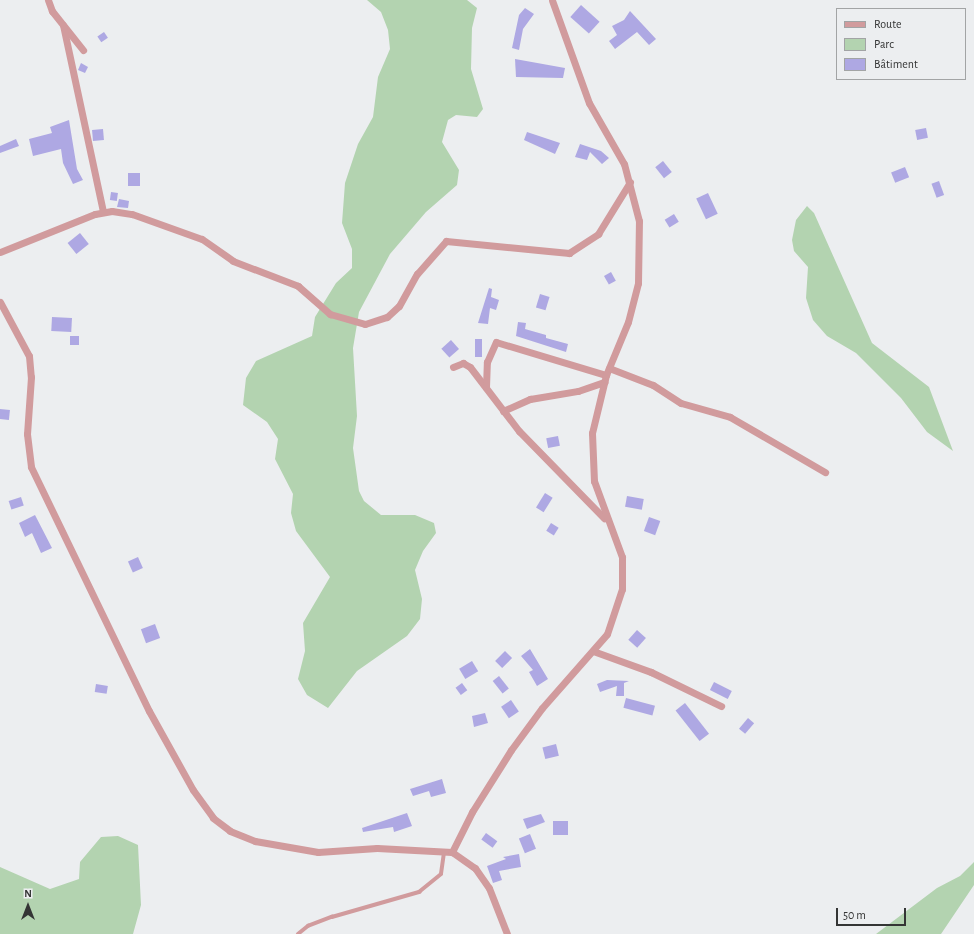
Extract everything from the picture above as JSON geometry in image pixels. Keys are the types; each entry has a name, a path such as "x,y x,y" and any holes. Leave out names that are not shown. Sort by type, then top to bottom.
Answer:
{"street":[{"path":"48,0 63,24 83,50"},
{"path":"452,852 475,806 511,750 551,697 593,651 606,634 622,590 622,557 606,521 594,481 592,433 606,375 628,322 638,283 638,221 630,182 624,164 589,103 552,0"},
{"path":"63,24 103,212"},
{"path":"0,252 103,212 132,214 197,237 233,260 298,286 330,314 365,324 387,317 399,306 417,274 446,242 569,253 598,234 630,182"},
{"path":"0,302 29,356 32,378 27,434 31,467 149,711 193,790 213,818 230,831 255,841 318,852 377,848 444,850 452,852 475,868 489,888 507,934"},
{"path":"487,389 487,362 496,342 606,375 653,385 681,403 730,417 825,472"},
{"path":"453,367 463,363 470,367 503,411 606,521"},
{"path":"503,411 530,399 585,390 606,375"},
{"path":"593,651 651,672 721,706"}],"lane":[{"path":"298,934 308,926 332,917 419,892 441,874 444,850"}],"green space":[{"path":"367,0 467,0 477,8 472,28 471,69 483,109 477,117 456,115 448,120 442,142 459,170 457,185 426,212 390,254 359,312 353,348 357,416 353,448 359,491 364,501 381,515 415,515 434,523 436,533 423,551 415,570 422,599 420,619 407,636 357,671 328,708 307,695 298,679 305,651 303,623 330,577 296,531 291,513 293,494 275,459 278,439 267,422 243,405 246,378 256,361 312,336 315,317 336,283 352,268 352,249 342,223 345,183 358,144 373,117 378,77 390,49 388,30 381,12"},
{"path":"807,206 814,213 872,343 929,387 953,451 927,432 901,398 856,353 827,336 813,320 806,298 808,267 794,251 792,240 796,220"},
{"path":"118,836 138,845 141,905 133,934 0,934 0,867 50,889 79,879 80,862 101,837"},
{"path":"974,862 974,885 941,934 876,934 937,888 960,876"}],"building":[{"path":"581,5 600,22 589,34 570,17"},
{"path":"525,8 534,14 523,29 519,50 512,48 519,15"},
{"path":"630,11 656,39 649,45 637,32 615,49 609,41 617,35 612,26 624,20"},
{"path":"104,32 108,38 101,42 97,36"},
{"path":"515,59 565,68 563,78 516,77"},
{"path":"81,63 88,67 85,73 78,70"},
{"path":"69,120 77,169 83,180 73,184 63,163 61,149 33,156 29,139 52,133 50,127"},
{"path":"926,128 928,138 917,140 915,130"},
{"path":"103,129 104,140 93,141 92,130"},
{"path":"527,132 560,143 555,154 524,140"},
{"path":"16,139 19,146 0,153 0,146"},
{"path":"580,144 601,151 609,158 602,164 590,152 587,160 575,157"},
{"path":"663,161 672,172 664,178 655,167"},
{"path":"905,167 909,177 895,183 891,173"},
{"path":"128,173 140,173 140,186 128,186"},
{"path":"939,181 944,195 937,198 931,184"},
{"path":"111,192 118,193 117,201 110,200"},
{"path":"708,193 718,214 706,219 696,198"},
{"path":"119,199 129,201 128,208 117,207"},
{"path":"674,214 679,222 669,227 665,220"},
{"path":"80,233 89,244 76,254 68,243"},
{"path":"611,272 616,281 609,285 604,276"},
{"path":"489,288 492,289 491,297 499,300 496,310 490,308 488,324 478,323"},
{"path":"540,294 550,297 545,310 536,307"},
{"path":"52,317 72,318 71,332 51,331"},
{"path":"518,322 526,323 525,329 546,335 546,338 568,344 566,352 516,336"},
{"path":"70,336 79,336 79,345 70,345"},
{"path":"475,339 482,339 482,357 475,357"},
{"path":"451,340 459,349 449,358 441,349"},
{"path":"0,409 10,410 9,420 0,419"},
{"path":"558,436 560,446 548,448 546,438"},
{"path":"545,493 553,498 544,512 536,507"},
{"path":"627,496 644,499 642,510 625,507"},
{"path":"21,497 24,506 11,510 9,501"},
{"path":"35,515 52,548 41,553 32,533 25,537 19,523"},
{"path":"649,517 660,521 655,535 644,531"},
{"path":"551,523 559,528 554,535 546,531"},
{"path":"138,557 143,568 133,572 128,561"},
{"path":"155,624 160,638 146,643 141,629"},
{"path":"637,630 646,638 637,648 628,640"},
{"path":"530,649 548,679 537,686 529,672 533,670 521,656"},
{"path":"505,651 512,658 502,668 495,661"},
{"path":"472,661 478,671 465,679 459,669"},
{"path":"499,676 509,689 503,694 493,681"},
{"path":"607,680 629,681 624,683 624,696 616,696 617,686 600,692 597,684"},
{"path":"714,682 732,691 728,699 710,690"},
{"path":"462,683 467,690 461,695 456,688"},
{"path":"96,684 108,686 107,694 95,692"},
{"path":"626,698 655,706 652,715 623,708"},
{"path":"511,700 519,712 509,718 501,707"},
{"path":"685,703 709,734 700,741 676,710"},
{"path":"485,713 488,723 474,727 472,716"},
{"path":"748,718 754,723 745,734 739,729"},
{"path":"556,744 559,756 545,759 542,747"},
{"path":"442,779 446,793 431,797 429,791 413,796 410,789"},
{"path":"407,813 412,826 394,832 393,827 363,832 362,828"},
{"path":"541,814 545,822 527,829 523,819"},
{"path":"553,821 568,821 568,835 553,835"},
{"path":"486,833 497,841 493,848 481,839"},
{"path":"530,834 536,849 525,853 519,838"},
{"path":"519,854 521,867 499,871 502,880 493,883 487,866 506,859 503,857"}]}
